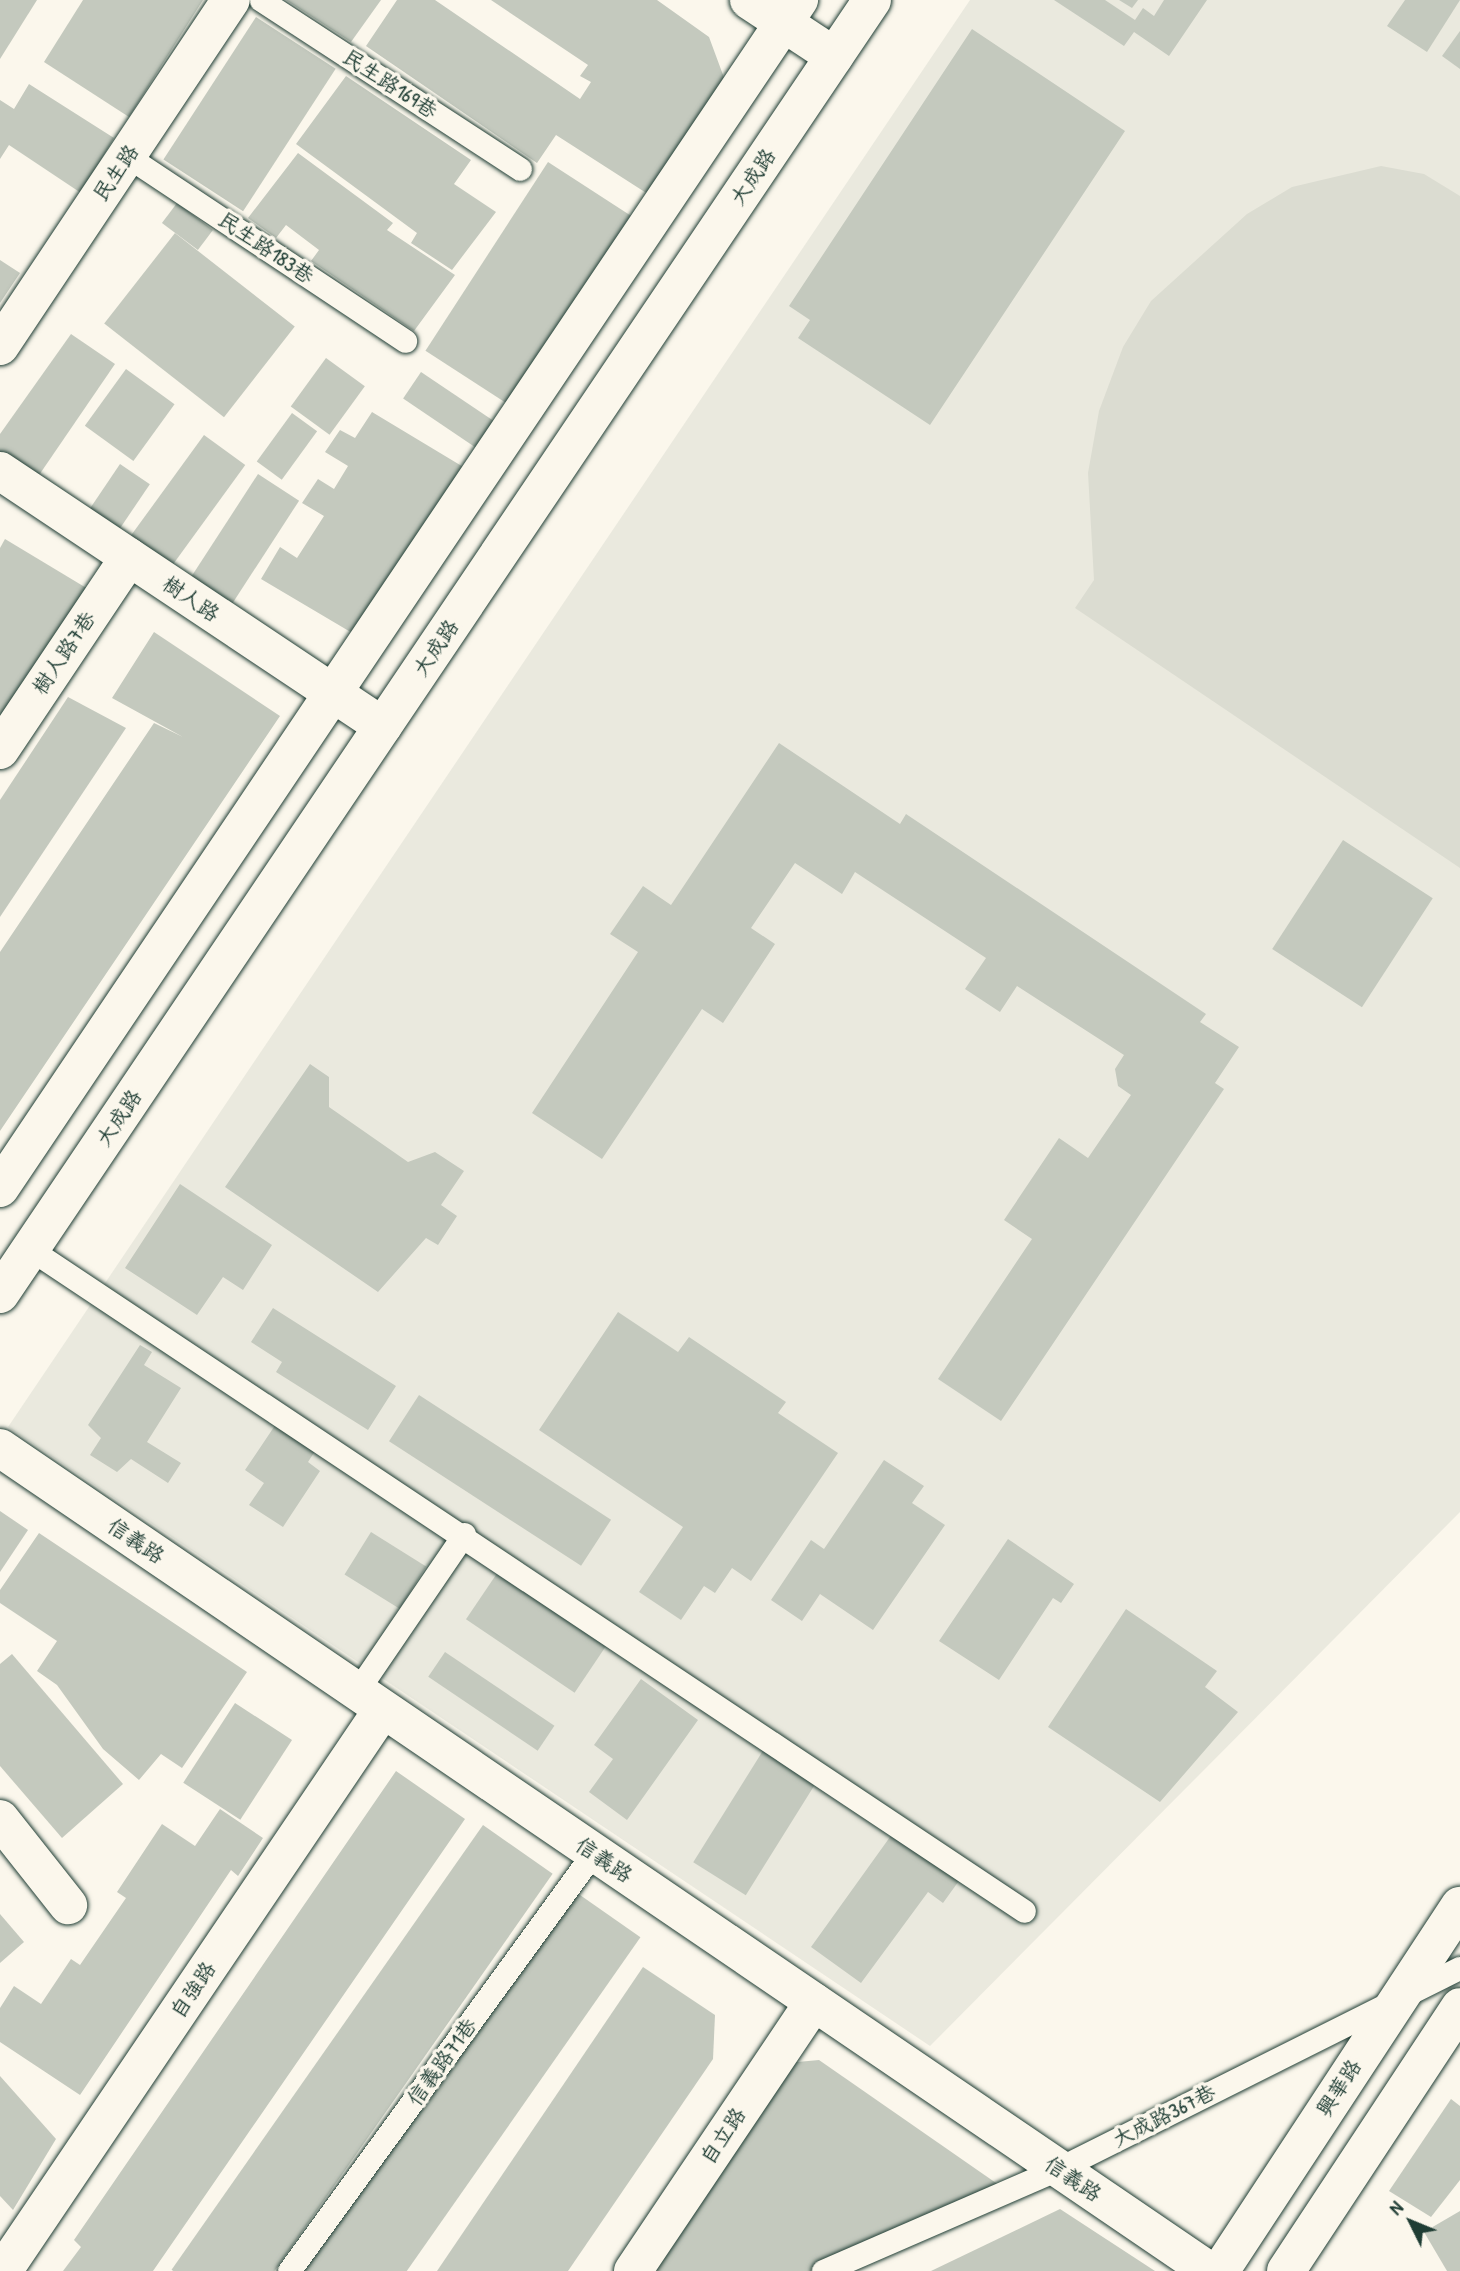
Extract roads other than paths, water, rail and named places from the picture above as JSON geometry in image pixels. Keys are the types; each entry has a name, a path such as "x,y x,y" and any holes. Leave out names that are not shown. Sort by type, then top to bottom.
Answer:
{"street":[{"name":"民生路","path":"0,346 231,0"},
{"path":"749,0 791,12 834,57"},
{"name":"大成路","path":"0,1294 872,0"},
{"path":"0,1188 791,12"},
{"name":"樹人路","path":"0,471 383,726"},
{"name":"樹人路7巷","path":"0,750 129,557"},
{"name":"信義路","path":"0,1448 1209,2271"},
{"name":"自強路","path":"3,2271 370,1700"},
{"path":"0,1819 68,1906"},
{"name":"興華路","path":"1220,2271 1460,1906"},
{"name":"自立路","path":"633,2271 814,2002"},
{"path":"1286,2271 1460,2007"}],"lane":[{"name":"民生路169巷","path":"261,0 520,169"},
{"name":"民生路183巷","path":"127,156 405,341"},
{"path":"30,1249 464,1534 1024,1911"},
{"path":"370,1700 464,1534"},
{"name":"信義路71巷","path":"289,2271 594,1852"},
{"name":"大成路367巷","path":"823,2271 865,2262 1058,2169 1460,1968"}]}
